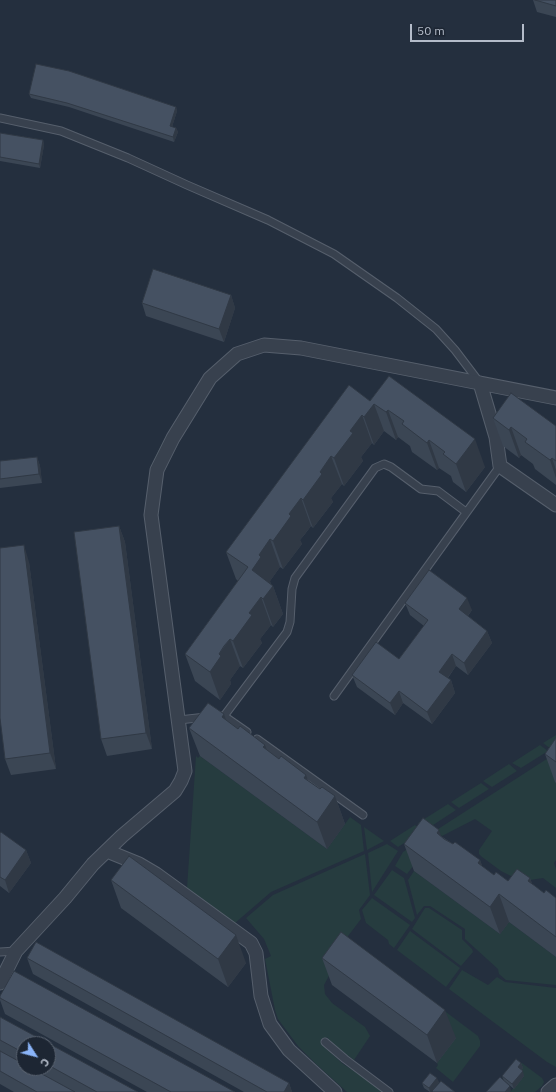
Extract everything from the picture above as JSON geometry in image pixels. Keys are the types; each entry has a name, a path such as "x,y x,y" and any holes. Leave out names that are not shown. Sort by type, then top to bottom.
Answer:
{"street":[{"path":"0,983 16,951 93,864 122,836 176,791 185,771 151,515 157,470 173,438 210,378 237,354 264,345 300,348 556,398"},
{"path":"480,383 496,437 500,466 556,505"},
{"path":"107,851 139,864 156,874 251,943 256,953 261,996 270,1024 289,1050 334,1092"},
{"path":"548,1092 556,1085"}],"lane":[{"path":"0,118 61,131 128,158 268,220 334,254 396,298 436,329 455,350 480,383"},
{"path":"224,716 287,632 290,622 292,589 295,578 375,468 384,464 391,467 421,489 438,491 466,512"},
{"path":"334,696 500,466"},
{"path":"179,720 224,716 363,815"},
{"path":"0,952 16,951"},
{"path":"325,1042 389,1092"}],"green space":[{"path":"556,735 556,746 551,749 543,743"},
{"path":"540,745 548,751 521,768 512,763"},
{"path":"556,753 556,860 554,863 556,869 556,888 543,878 530,880 511,876 501,871 482,857 479,854 479,850 492,831 475,819 442,836 435,831"},
{"path":"196,756 198,758 200,756 327,849 350,817 361,825 364,851 271,892 235,923 187,888"},
{"path":"509,764 517,771 492,787 483,781"},
{"path":"481,783 489,789 459,808 451,802"},
{"path":"448,804 456,810 427,829 418,823"},
{"path":"415,825 423,831 398,847 390,841"},
{"path":"364,827 384,841 367,850"},
{"path":"429,835 434,839 407,874 395,866 403,852"},
{"path":"387,844 398,851 372,892 368,853"},
{"path":"365,854 370,895 359,910 361,919 326,965 332,970 324,985 325,994 332,1003 365,1027 370,1036 354,1060 336,1047 327,1037 321,1044 343,1064 368,1080 383,1092 347,1092 298,1046 278,1019 265,959 271,956 264,939 246,918 273,895"},
{"path":"392,870 404,878 415,918 412,922 374,895"},
{"path":"414,871 500,934 509,922 556,957 556,985 506,980 499,974 498,969 465,939 465,929 430,906 424,906 417,915 408,880"},
{"path":"372,898 410,925 394,948 389,944 388,940 366,923 362,910"},
{"path":"425,908 429,908 462,930 462,939 473,952 461,966 412,929"},
{"path":"410,931 460,968 446,987 397,950"},
{"path":"462,970 488,985 497,977 505,982 556,988 556,1067 547,1062 449,989"},
{"path":"442,1009 478,1036 480,1041 480,1046 453,1082 436,1068 438,1065 437,1063 455,1038"},
{"path":"522,1063 542,1078 544,1082 535,1092 510,1092 524,1076 519,1072 518,1064"}],"building":[{"path":"535,0 556,0 556,6"},
{"path":"36,64 69,71 176,107 170,126 176,128 173,137 67,103 29,94"},
{"path":"0,133 43,140 39,164 0,157"},
{"path":"153,269 231,295 219,329 142,303"},
{"path":"389,376 475,439 456,464 443,454 445,452 429,440 427,443 402,424 404,421 388,410 386,412 374,404 364,417 362,415 350,431 353,433 334,458 331,456 320,472 322,474 303,500 301,498 289,514 291,516 273,541 270,539 259,555 261,557 252,570 273,586 263,599 261,597 249,613 252,615 233,641 230,639 224,646 219,654 221,656 210,672 185,654 248,567 226,552 349,385 370,401"},
{"path":"511,393 556,426 556,461 552,458 550,460 525,442 527,439 511,427 509,430 493,418"},
{"path":"37,457 39,474 0,479 0,461"},
{"path":"119,526 146,733 101,739 74,532"},
{"path":"24,545 50,753 5,759 0,718 0,548"},
{"path":"429,570 467,598 459,609 487,631 464,663 452,654 439,672 451,680 427,712 399,691 390,703 352,675 376,642 399,659 428,620 405,603"},
{"path":"208,703 224,714 222,717 238,729 240,726 265,745 263,747 279,759 281,756 306,775 304,778 320,789 322,787 335,796 317,822 189,728"},
{"path":"556,738 556,762 545,754"},
{"path":"423,818 439,830 437,833 444,839 453,844 455,842 480,860 478,863 494,875 496,872 508,881 517,869 530,878 528,881 544,893 546,890 556,898 556,937 499,894 490,907 404,844"},
{"path":"1,832 26,850 5,880 0,877"},
{"path":"129,856 236,935 218,959 111,880"},
{"path":"341,932 445,1010 427,1035 322,958"},
{"path":"36,942 289,1083 284,1092 267,1092 27,958"},
{"path":"14,971 235,1092 171,1092 0,998"},
{"path":"0,1017 35,1036 16,1036 16,1049 0,1040"},
{"path":"56,1047 138,1092 97,1092 56,1069"},
{"path":"0,1051 16,1060 16,1076 46,1076 75,1092 37,1092 0,1071"},
{"path":"516,1059 521,1063 518,1067 523,1071 512,1084 502,1076"},
{"path":"430,1073 437,1078 429,1088 422,1083"},
{"path":"500,1077 510,1086 505,1092 486,1092"},
{"path":"441,1081 455,1092 433,1092 432,1091"}]}
